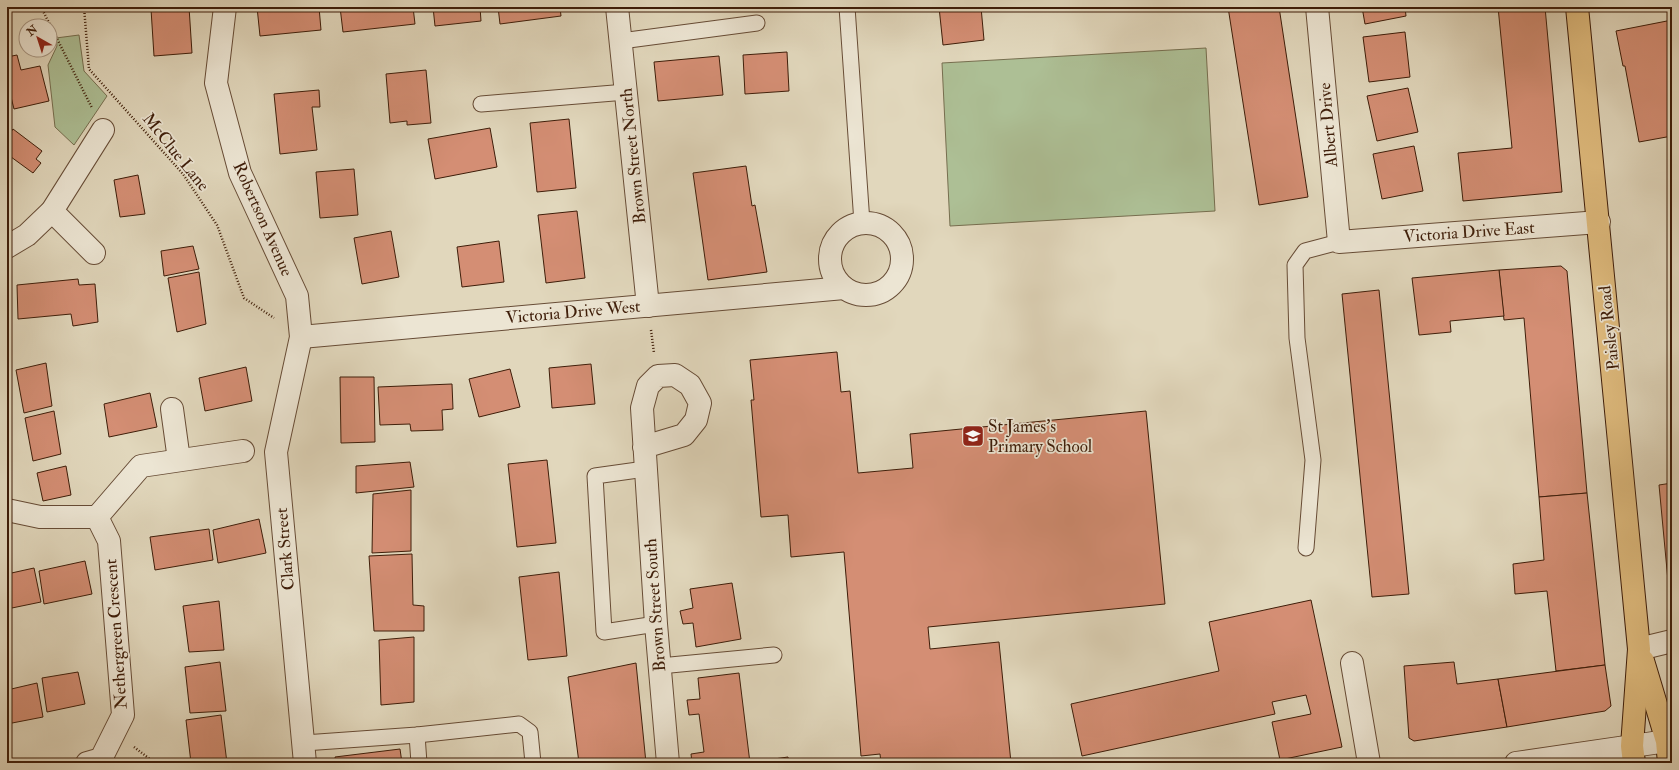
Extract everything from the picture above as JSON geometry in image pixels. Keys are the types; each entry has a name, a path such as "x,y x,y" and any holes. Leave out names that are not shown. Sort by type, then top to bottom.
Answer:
{"main road":[{"name":"Paisley Road","path":"1577,7 1599,222 1639,649 1633,754"},
{"name":"Paisley Road","path":"1639,649 1667,741 1669,763"}],"street":[{"name":"Robertson Avenue","path":"225,7 216,83 240,173 297,296 301,337"},
{"name":"Brown Street North","path":"617,7 648,306"},
{"name":"Albert Drive","path":"1318,7 1339,242"},
{"path":"7,247 27,235 52,211 103,130"},
{"path":"52,211 94,253"},
{"name":"Victoria Drive East","path":"1339,242 1599,222"},
{"path":"862,223 873,224 884,228 893,235 899,245 902,256 901,268 893,283 878,293 867,295 855,294 844,288 836,279 831,268 830,256 833,244 840,234 850,227 862,223"},
{"name":"Victoria Drive West","path":"301,337 844,288"},
{"name":"Clark Street","path":"301,337 276,452 304,753"},
{"path":"675,375 690,385 700,402 696,420 684,435 644,447 642,408 648,386 658,376 675,375"},
{"path":"172,409 179,460"},
{"name":"Brown Street South","path":"644,447 656,624 668,763"},
{"path":"7,510 40,517 97,517 141,466 243,451"},
{"name":"Nethergreen Crescent","path":"87,763 101,759 123,715 109,541 97,517"},
{"path":"1639,649 1672,641"},
{"path":"1352,663 1369,763"},
{"path":"1516,763 1633,754 1667,741"}],"lane":[{"path":"847,7 862,223"},
{"path":"621,41 757,23"},
{"path":"481,104 626,92"},
{"path":"1306,548 1313,460 1297,338 1295,265 1305,251 1339,242"},
{"path":"645,469 595,476 604,632 656,624"},
{"path":"660,666 774,655"},
{"path":"304,753 417,735 519,724 530,732 533,763"},
{"path":"417,735 419,763"}],"path":[{"path":"41,7 103,130"},
{"name":"McClue Lane","path":"84,7 89,69 183,174 217,225 244,298 301,337"},
{"path":"648,306 658,376"}],"green space":[{"path":"79,35 84,71 107,96 74,145 55,127 48,65 51,58 58,58 58,38"},
{"path":"1206,48 1215,211 950,226 942,63"}],"building":[{"path":"189,7 192,53 154,56 151,9"},
{"path":"257,7 319,7 321,30 260,36"},
{"path":"340,7 413,7 415,24 343,32"},
{"path":"433,7 480,7 481,21 435,26"},
{"path":"498,7 560,7 561,16 500,24"},
{"path":"939,7 981,7 984,40 943,45"},
{"path":"1228,7 1279,7 1308,197 1259,205"},
{"path":"1362,7 1405,7 1406,16 1365,24"},
{"path":"1498,7 1545,7 1562,192 1463,201 1458,153 1512,148"},
{"path":"1672,20 1672,136 1639,142 1625,66 1623,66 1616,31"},
{"path":"1405,32 1410,77 1369,82 1363,37"},
{"path":"787,52 789,91 745,94 743,55"},
{"path":"17,55 21,70 40,66 49,101 14,109 7,81 7,57"},
{"path":"719,56 723,95 658,101 654,62"},
{"path":"426,70 431,123 407,125 407,121 390,123 386,74"},
{"path":"1408,88 1418,132 1377,141 1367,96"},
{"path":"319,90 320,107 312,107 317,150 280,154 274,94"},
{"path":"569,119 576,188 537,192 530,123"},
{"path":"490,128 497,167 435,179 428,139"},
{"path":"13,129 42,151 36,159 41,163 33,173 7,154 7,138"},
{"path":"1414,146 1423,191 1382,199 1373,154"},
{"path":"746,166 752,206 755,205 767,272 708,280 693,173"},
{"path":"354,169 358,215 320,218 316,172"},
{"path":"138,175 145,214 120,217 114,180"},
{"path":"577,211 585,278 546,283 538,215"},
{"path":"391,231 399,277 362,284 354,238"},
{"path":"499,241 504,282 462,287 457,247"},
{"path":"193,246 199,269 164,276 161,251"},
{"path":"1561,266 1567,271 1587,493 1539,497 1524,318 1504,320 1499,270"},
{"path":"1499,270 1504,316 1450,321 1451,332 1419,335 1412,278"},
{"path":"199,272 206,324 177,332 168,278"},
{"path":"78,279 79,285 95,284 98,322 73,326 71,314 18,319 17,285"},
{"path":"1379,290 1409,594 1372,597 1342,294"},
{"path":"837,352 841,392 850,391 858,473 913,468 910,434 1146,411 1165,604 928,627 930,649 999,642 1011,763 881,763 880,754 861,756 844,552 791,557 788,515 761,517 751,400 754,400 750,360"},
{"path":"46,363 52,406 24,413 16,370"},
{"path":"591,364 595,404 552,408 549,368"},
{"path":"246,367 252,401 205,411 199,378"},
{"path":"510,369 520,407 479,417 469,379"},
{"path":"340,377 374,377 375,442 341,443"},
{"path":"452,384 453,409 442,410 443,430 411,431 410,424 380,425 378,387"},
{"path":"150,393 157,427 109,437 104,404"},
{"path":"54,411 61,454 33,461 25,418"},
{"path":"547,460 556,543 517,547 508,464"},
{"path":"410,462 414,487 356,493 356,466"},
{"path":"66,466 71,495 43,501 37,473"},
{"path":"1672,483 1672,603 1670,602 1659,485"},
{"path":"411,490 411,551 372,553 373,494"},
{"path":"1587,493 1605,665 1556,671 1547,591 1515,594 1513,564 1544,560 1539,497"},
{"path":"259,519 266,553 218,563 213,530"},
{"path":"209,529 213,560 155,570 150,537"},
{"path":"412,554 413,605 424,606 424,631 374,631 369,556"},
{"path":"85,561 92,594 44,604 39,571"},
{"path":"34,568 41,602 7,609 7,574"},
{"path":"559,572 567,656 528,660 519,577"},
{"path":"732,583 741,639 696,647 693,623 683,624 680,611 693,608 690,589"},
{"path":"1311,600 1342,747 1280,760 1272,722 1311,714 1306,695 1272,702 1275,714 1082,756 1071,704 1219,671 1209,622"},
{"path":"219,601 224,650 189,652 183,606"},
{"path":"414,637 414,702 381,705 379,640"},
{"path":"220,662 226,711 190,713 185,667"},
{"path":"1454,662 1457,684 1498,679 1507,727 1414,741 1409,738 1404,666"},
{"path":"636,663 646,763 579,763 568,677"},
{"path":"1605,665 1611,706 1605,711 1507,727 1498,679"},
{"path":"78,672 85,704 47,712 42,678"},
{"path":"739,673 750,763 692,763 691,754 704,752 699,714 689,715 687,700 700,699 698,678"},
{"path":"37,683 43,717 7,724 7,690"},
{"path":"221,715 227,763 191,763 186,720"},
{"path":"400,749 402,763 336,763 335,757"},
{"path":"788,757 789,763 774,763 774,759"}],"place":[{"name":"St James's Primary School","path":"973,436"}]}
